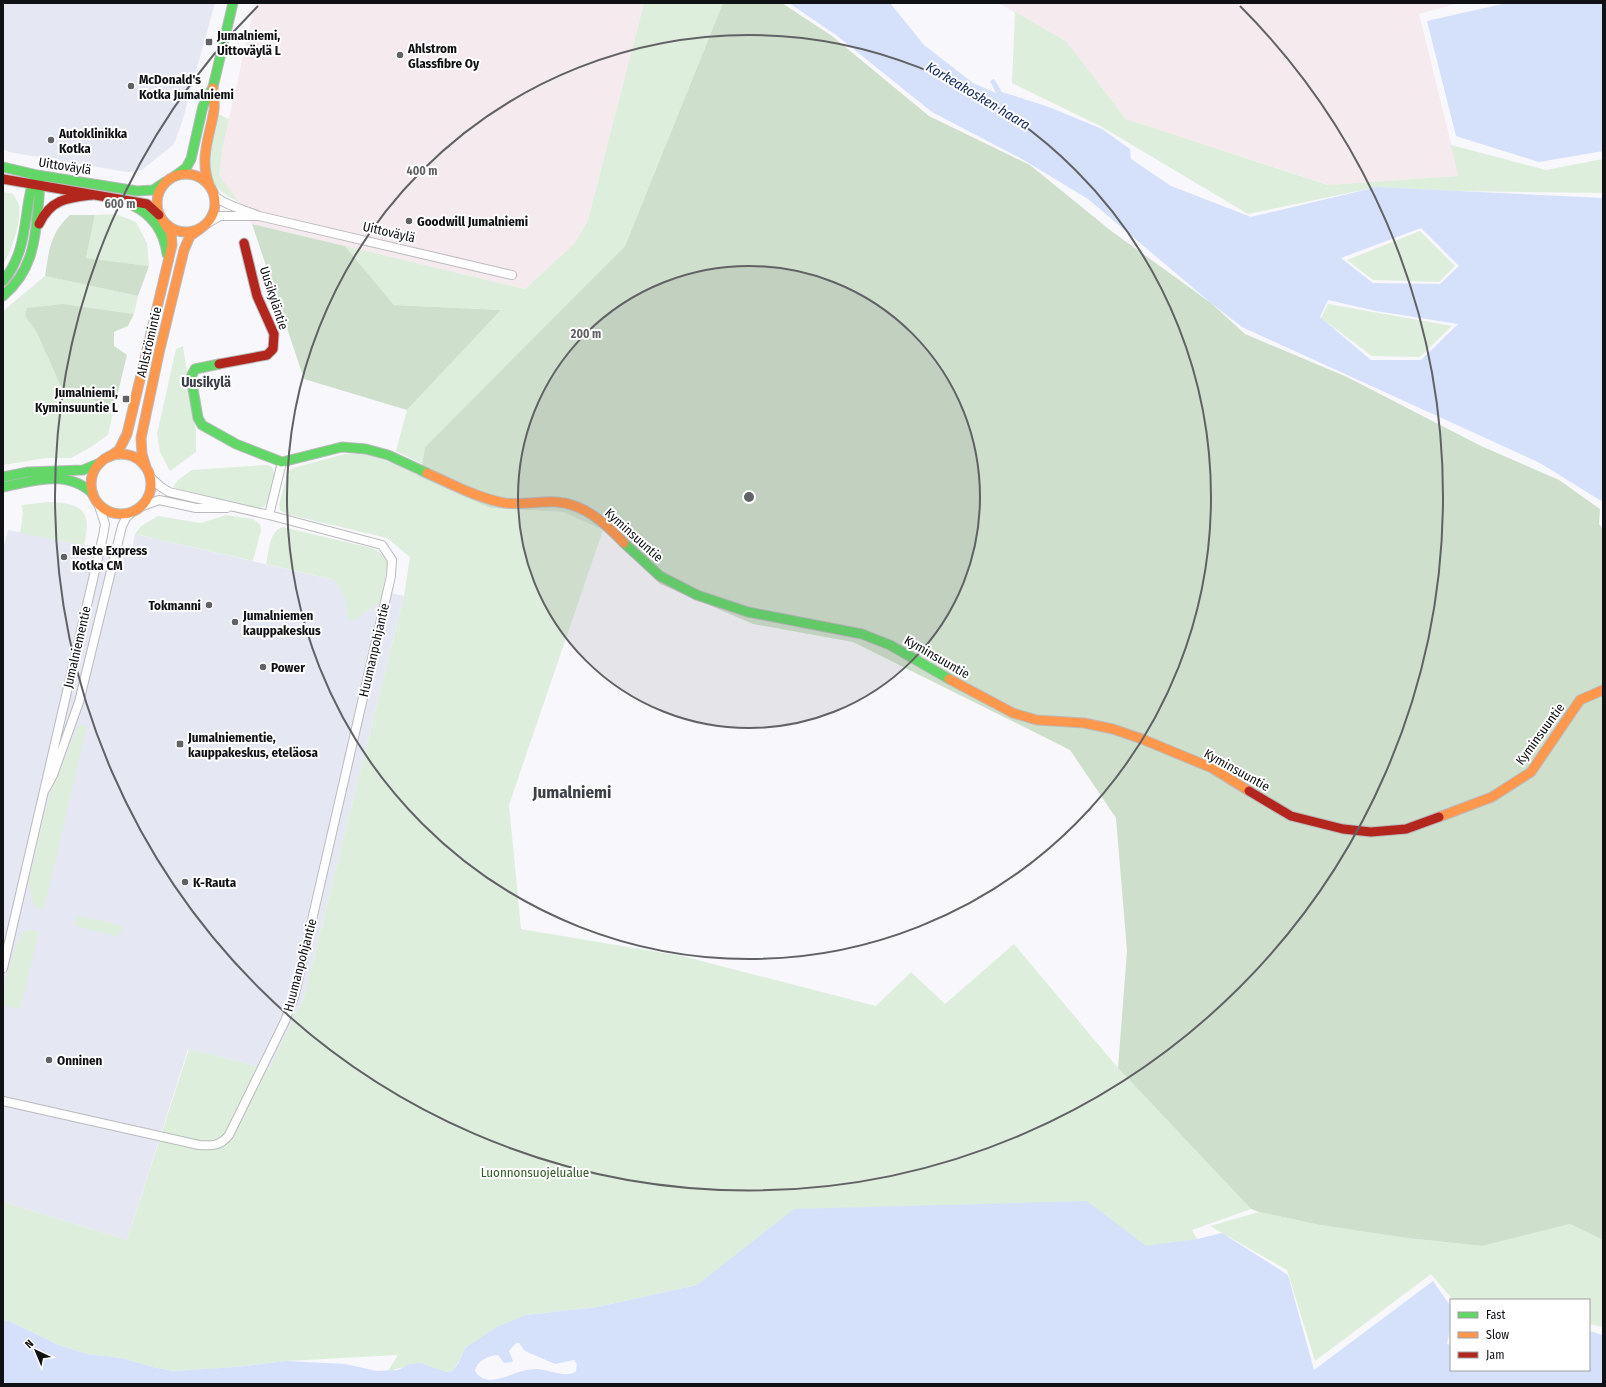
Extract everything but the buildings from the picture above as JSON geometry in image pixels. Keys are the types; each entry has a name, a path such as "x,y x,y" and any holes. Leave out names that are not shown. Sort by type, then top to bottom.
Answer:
{"main road":[{"path":"213,87 214,109 203,162 205,176 214,195 216,205 208,223 200,229 190,232 180,232 172,229 162,219 157,206 158,196 161,187 186,168 191,159 203,106 213,87 234,3"},
{"name":"Uittoväylä","path":"3,167 38,175 143,191 158,188 171,178"},
{"path":"171,178 185,174 194,175 203,179 210,186"},
{"path":"3,280 12,268 18,256 38,175"},
{"name":"Uittoväylä","path":"3,179 147,204 154,208 162,219"},
{"path":"3,296 14,286 27,268 31,258 36,232 36,185"},
{"path":"36,232 43,215 55,202 71,197 92,195"},
{"path":"108,198 133,205 152,217 164,238 167,251 167,264"},
{"name":"Ahlströmintie","path":"105,460 120,450 126,438 172,237 170,230 162,219"},
{"name":"Ahlströmintie","path":"146,467 142,454 141,438 159,353 184,250 190,236 200,229"},
{"name":"Uusikyläntie","path":"244,243 257,296 274,334 273,349 267,355 195,369 191,377 198,418 207,428 230,441 268,458 282,462"},
{"name":"Kyminsuuntie","path":"282,462 342,447 366,449 388,455 483,498 506,504 558,502 572,506 586,511 608,526 633,552 660,576 697,595 748,612 862,634 890,645 933,671 1013,713 1037,720 1084,723 1113,729 1142,739 1212,768 1291,816 1343,829 1371,832 1406,829 1492,797 1531,772 1580,700 1603,690"},
{"path":"3,477 28,472 83,470 118,454 136,458 146,467 151,478 150,491 147,499 140,507 132,512 122,514 112,512 98,503 93,494 82,484 75,481 40,480 3,487"},
{"path":"93,494 92,480 95,470 105,460"}],"street":[{"name":"Uittoväylä","path":"214,195 223,203 244,209 259,216 512,275"},
{"name":"Uittoväylä","path":"208,223 220,216 259,216"},
{"path":"151,478 169,492 269,515 282,462"},
{"path":"140,507 159,500 196,508 238,508"},
{"name":"Jumalniementie","path":"3,968 44,792 60,714 103,536 104,524 98,503"},
{"name":"Jumalniementie","path":"44,792 53,775 79,702 122,526 126,518 132,512"},
{"name":"Huumanpohjantie","path":"3,1101 199,1145 214,1146 222,1143 229,1135 285,1021 295,994 391,576 391,557 382,545 269,515"}],"shaded area":[{"path":"3,3 215,3 182,122 174,144 142,170 127,172 9,152 3,149"},
{"path":"255,3 644,3 588,220 575,243 525,289 252,224 219,175 223,146"},
{"path":"998,3 1459,3 1419,14 1459,176 1329,185 1126,119 1066,41"},
{"path":"8,530 131,554 135,534 404,596 304,997 269,1069 188,1049 127,1240 3,1202 3,549"}],"green space":[{"path":"644,3 723,3 625,246 425,447 422,464 396,451 407,410 501,310 394,305 345,246 525,289 575,243 588,220"},
{"path":"723,3 782,3 832,36 929,116 1030,165 1110,230 1211,303 1245,334 1347,377 1481,446 1559,480 1600,509 1599,524 1603,529 1603,1240 1570,1224 1482,1246 1407,1238 1320,1225 1251,1209 1118,1068 1127,951 1116,818 1070,750 853,642 753,624 660,584 603,530 563,512 490,508 418,476 425,447 625,246"},
{"path":"1015,12 1066,41 1126,119 1328,185 1458,176 1451,145 1546,170 1603,159 1603,193 1457,191 1377,187 1248,214 1102,127 1012,83"},
{"path":"218,114 229,119 219,175 238,201 224,194 215,185 210,175 208,164 209,152"},
{"path":"3,192 13,194 17,201 19,205 19,220 10,252 3,264"},
{"path":"116,214 136,222 147,243 149,266 86,258 95,215"},
{"path":"70,215 95,215 86,258 149,266 138,296 45,276 49,250 54,236 63,222"},
{"path":"252,224 345,246 394,305 501,310 407,410 304,379"},
{"path":"1420,231 1455,266 1439,282 1373,280 1347,260"},
{"path":"45,276 138,296 134,314 64,304 25,316 37,333 60,385 114,409 108,435 91,447 71,458 46,458 3,465 3,311"},
{"path":"64,304 134,314 128,326 114,332 114,346 127,355 114,409 60,385 37,333 25,316 27,308"},
{"path":"1328,304 1452,326 1420,357 1372,356 1321,318"},
{"path":"183,346 196,432 196,452 170,471 160,452 157,434 176,349"},
{"name":"Luonnonsuojelualue","path":"364,453 392,463 490,508 563,512 603,530 509,805 521,929 682,956 876,1006 911,972 945,1004 1014,944 1118,1068 1251,1209 1192,1230 1197,1239 1182,1279 697,1285 597,1307 526,1315 465,1348 458,1363 452,1371 445,1372 421,1363 388,1371 398,1355 286,1361 236,1367 174,1371 121,1358 87,1354 59,1345 9,1321 3,1321 3,1202 127,1240 189,1049 269,1069 304,997 404,596 410,557 387,538 286,514 280,510 279,505 288,472 293,468 345,454"},
{"path":"267,465 272,467 275,474 267,503 264,507 257,508 185,492 173,487 178,480 192,470"},
{"path":"48,502 69,504 82,511 87,524 84,545 20,533 23,513 22,505"},
{"path":"226,515 253,519 260,524 261,530 253,561 135,534 141,526 158,516 201,523"},
{"path":"282,527 372,548 384,555 388,563 381,601 354,621 348,619 345,598 335,580 266,564 272,537 278,529"},
{"path":"79,725 87,726 44,909 35,907 33,904 28,885 50,793"},
{"path":"77,915 123,926 121,933 116,936 74,926"},
{"path":"28,930 39,932 20,1009 3,1005 3,996 11,959 21,933"},
{"path":"1259,1212 1320,1225 1407,1238 1482,1246 1570,1224 1603,1240 1603,1327 1590,1324 1590,1299 1452,1299 1431,1274 1315,1361 1287,1270 1210,1226"}],"water":[{"name":"Korkeakosken haara","path":"789,3 890,3 924,45 973,83 996,93 990,81 994,79 1002,92 1049,107 1102,129 1130,149 1131,159 1171,186 1251,217 1377,187 1603,198 1603,502 1540,463 1242,327 1211,303 1088,199 1022,159 932,112 836,35","holes":["1421,228 1459,266 1440,284 1373,283 1341,258","1328,300 1376,311 1458,324 1421,360 1371,360 1320,317"]},
{"path":"1507,3 1603,4 1603,151 1539,162 1456,136 1427,21"},
{"path":"1087,1201 1146,1246 1197,1239 1222,1233 1288,1275 1314,1370 1433,1281 1450,1306 1450,1330 1447,1344 1450,1345 1450,1371 1590,1371 1590,1331 1603,1335 1603,1384 3,1384 3,1321 9,1321 59,1345 87,1354 121,1358 174,1371 236,1367 286,1361 345,1364 377,1371 398,1370 410,1364 421,1363 446,1372 452,1371 458,1364 465,1348 497,1327 526,1315 597,1307 697,1285 794,1209","holes":["516,1343 519,1343 525,1351 555,1364 574,1360 577,1364 576,1371 563,1374 541,1369 530,1369 502,1378 490,1380 479,1376 475,1370 481,1361 491,1356 498,1355 504,1363 512,1362 513,1361 509,1351"]}],"traffic: fast":[{"path":"175,176 186,168 191,159 203,106 213,87 233,3"},
{"path":"3,167 37,175 137,191 153,190 165,182"},
{"path":"3,281 14,264 21,245 31,189 37,175 39,183 37,222 30,257 20,277 3,296"},
{"path":"132,205 152,219 160,231 167,254"},
{"path":"219,364 195,369 191,377 198,418 202,425 236,444 282,462 342,447 366,449 388,455 427,473"},
{"path":"3,477 28,472 83,470 100,463"},
{"path":"3,487 39,480 62,479 83,486 93,494"},
{"path":"624,543 660,576 697,595 748,612 862,634 890,645 949,679"}],"traffic: slow":[{"path":"209,184 206,174 205,156 214,110 213,88"},
{"path":"180,174 192,174 207,182 215,197 215,203 215,209 207,224 192,232 180,232 165,224 157,209 157,197 165,182 180,174"},
{"path":"109,457 119,450 127,434 172,245 171,233 164,223"},
{"path":"146,467 142,454 141,438 159,353 184,250 190,236 200,229"},
{"path":"121,454 137,459 142,463 146,468 151,484 146,500 142,505 137,509 121,514 105,509 100,505 96,500 91,484 96,468 100,463 105,459 121,454"},
{"path":"427,473 465,490 495,501 505,503 557,502 577,507 586,511 602,522 624,543"},
{"path":"949,679 1013,713 1037,720 1084,723 1113,729 1142,739 1212,768 1249,791"},
{"path":"1439,817 1492,797 1531,772 1580,700 1603,690"}],"traffic: jam":[{"path":"3,179 147,204 159,215"},
{"path":"39,224 49,209 61,201 75,197 92,195"},
{"path":"219,364 267,355 273,349 274,334 257,296 244,243"},
{"path":"1249,791 1291,816 1343,829 1371,832 1406,829 1439,817"}],"place":[{"name":"Jumalniemi, Uittoväylä L","path":"209,42"},
{"name":"Ahlstrom Glassfibre Oy","path":"400,55"},
{"name":"McDonald's Kotka Jumalniemi","path":"131,86"},
{"name":"Autoklinikka Kotka","path":"51,140"},
{"name":"Goodwill Jumalniemi","path":"409,221"},
{"name":"Jumalniemi, Kyminsuuntie L","path":"126,399"},
{"name":"Neste Express Kotka CM","path":"64,557"},
{"name":"Tokmanni","path":"209,605"},
{"name":"Jumalniemen kauppakeskus","path":"235,622"},
{"name":"Power","path":"263,667"},
{"name":"Jumalniementie, kauppakeskus, eteläosa","path":"180,744"},
{"name":"K-Rauta","path":"185,882"},
{"name":"Onninen","path":"49,1060"}],"district":[{"name":"Uusikylä","path":"206,382"},
{"name":"Jumalniemi","path":"572,792"}]}
